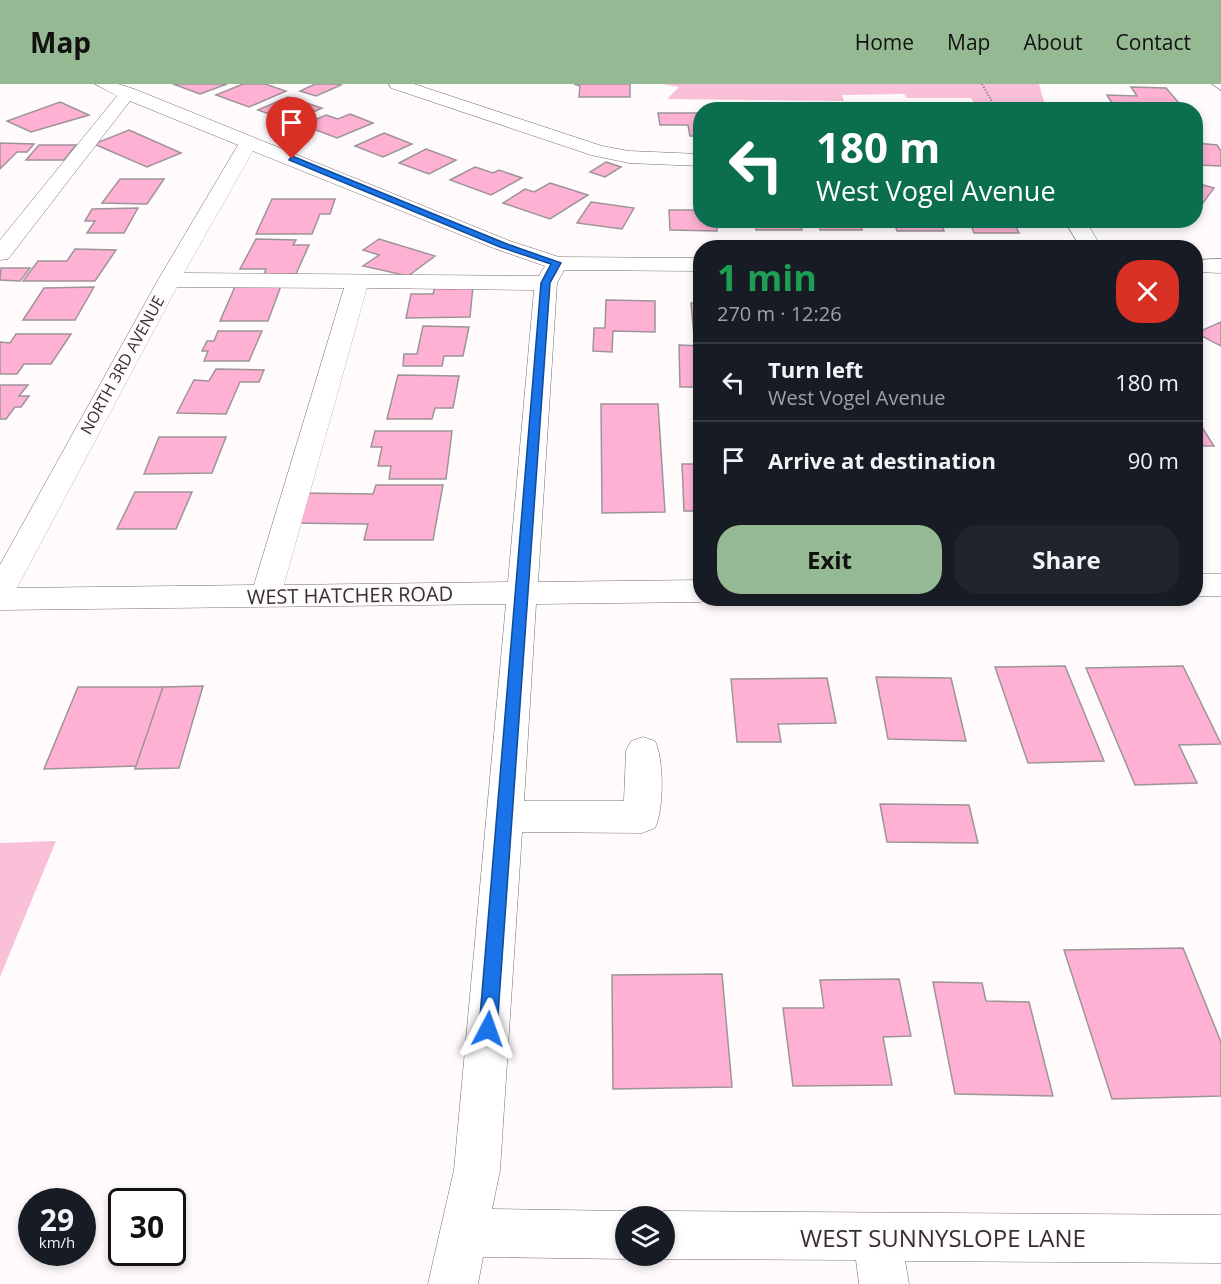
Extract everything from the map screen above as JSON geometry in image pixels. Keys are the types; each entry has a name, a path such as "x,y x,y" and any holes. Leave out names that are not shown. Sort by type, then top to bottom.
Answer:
{"street":[{"path":"103,84 250,141 504,245 551,273"},
{"path":"397,84 598,151 629,157 693,160"},
{"path":"0,254 128,93"},
{"name":"NORTH 3RD AVENUE","path":"0,592 169,280 250,141"},
{"path":"169,280 358,280 551,273 693,264"},
{"path":"1203,266 1221,266"},
{"path":"453,1284 477,1170 522,593 551,273"},
{"path":"266,596 358,280"},
{"path":"1203,585 1221,585"},
{"name":"WEST HATCHER ROAD","path":"0,599 693,591"},
{"path":"505,816 642,817 643,751"},
{"path":"464,1233 615,1234"},
{"name":"WEST SUNNYSLOPE LANE","path":"675,1235 1221,1239"},
{"path":"877,1237 884,1284"}],"path":[{"path":"982,84 992,102"}],"shaded area":[{"path":"663,84 1039,84 1044,102 974,102 971,98 907,98 904,94 842,95 844,101 667,99 679,87"},
{"path":"56,841 0,977 0,843"}],"building":[{"path":"173,84 227,84 200,94"},
{"path":"243,84 265,84 286,91 249,107 216,95"},
{"path":"315,84 341,85 316,96 300,91"},
{"path":"574,84 630,84 630,97 579,97 580,86"},
{"path":"1131,87 1166,88 1178,102 1111,102 1107,95 1137,96"},
{"path":"288,97 322,108 291,122 258,110"},
{"path":"60,102 89,115 31,132 7,121"},
{"path":"658,113 693,113 693,136 690,136 688,125 660,125"},
{"path":"350,114 373,123 337,138 303,125 326,115 338,119"},
{"path":"129,130 181,153 147,167 94,144"},
{"path":"384,133 412,144 383,157 355,146"},
{"path":"0,143 34,144 27,152 17,152 0,169"},
{"path":"1203,144 1217,145 1221,151 1221,166 1203,165"},
{"path":"39,145 76,145 64,160 26,160"},
{"path":"426,149 456,160 429,174 399,163"},
{"path":"606,162 621,167 605,177 590,172"},
{"path":"475,167 493,173 499,170 522,178 491,195 450,180"},
{"path":"120,179 164,179 147,204 102,203"},
{"path":"550,183 588,195 550,219 503,203 525,189 534,192"},
{"path":"1203,185 1214,188 1203,203"},
{"path":"272,199 335,199 330,214 320,214 312,234 256,234"},
{"path":"591,202 634,208 622,229 577,223"},
{"path":"138,208 124,233 87,233 95,221 85,221 92,209"},
{"path":"669,210 693,210 693,228 717,228 717,231 670,230"},
{"path":"756,228 802,228 802,230 756,230"},
{"path":"820,228 861,228 862,230 820,230"},
{"path":"896,228 943,228 944,231 897,231"},
{"path":"972,228 1017,228 1019,233 974,233"},
{"path":"256,239 296,240 293,245 309,245 296,274 264,274 266,269 240,269"},
{"path":"379,239 435,256 408,276 363,266 379,255 363,250"},
{"path":"75,249 116,250 95,281 23,281 38,261 67,261"},
{"path":"1,268 30,268 20,281 0,280"},
{"path":"237,282 282,283 268,321 220,321"},
{"path":"473,286 470,317 406,318 411,294 433,294 435,287"},
{"path":"94,287 75,320 23,320 44,288"},
{"path":"606,300 655,301 655,332 613,331 612,352 593,351 594,328 605,328"},
{"path":"1221,322 1221,346 1203,337 1203,330"},
{"path":"423,326 469,327 463,356 444,356 442,366 403,366 404,354 417,354"},
{"path":"218,331 262,331 249,361 204,361 208,351 202,351 207,341 214,341"},
{"path":"16,334 71,334 51,364 24,364 17,374 0,374 0,342 10,343"},
{"path":"679,345 693,346 693,387 680,387"},
{"path":"216,369 264,370 259,382 240,382 226,414 177,413 194,380 209,381"},
{"path":"398,375 459,376 453,408 435,408 432,419 387,419"},
{"path":"0,385 28,385 19,396 29,396 21,407 15,407 6,419 0,419"},
{"path":"601,404 658,404 665,512 602,513"},
{"path":"1203,429 1214,446 1203,446"},
{"path":"375,431 452,431 446,479 389,479 391,466 378,466 382,447 371,447"},
{"path":"159,437 226,437 212,473 144,474"},
{"path":"682,464 693,464 693,511 684,511"},
{"path":"376,485 443,485 433,540 364,540 368,524 289,523 298,493 373,494"},
{"path":"135,492 192,492 176,529 117,529"},
{"path":"1065,666 1104,761 1028,763 995,667"},
{"path":"1183,666 1221,744 1179,745 1197,783 1135,785 1086,668"},
{"path":"876,677 951,678 966,741 888,739"},
{"path":"827,678 836,723 778,724 781,742 737,742 731,679"},
{"path":"203,686 179,768 135,769 163,687"},
{"path":"78,687 163,687 136,766 44,769"},
{"path":"880,804 969,805 978,843 887,842"},
{"path":"1183,948 1221,1042 1221,1096 1112,1099 1064,950"},
{"path":"722,974 732,1087 613,1089 612,975"},
{"path":"899,979 911,1036 883,1037 892,1085 793,1086 783,1008 824,1008 820,980"},
{"path":"933,982 982,983 986,1001 1029,1002 1053,1096 955,1094"}],"route":[{"path":"292,159 504,245 556,263 546,283 488,1029"}]}
